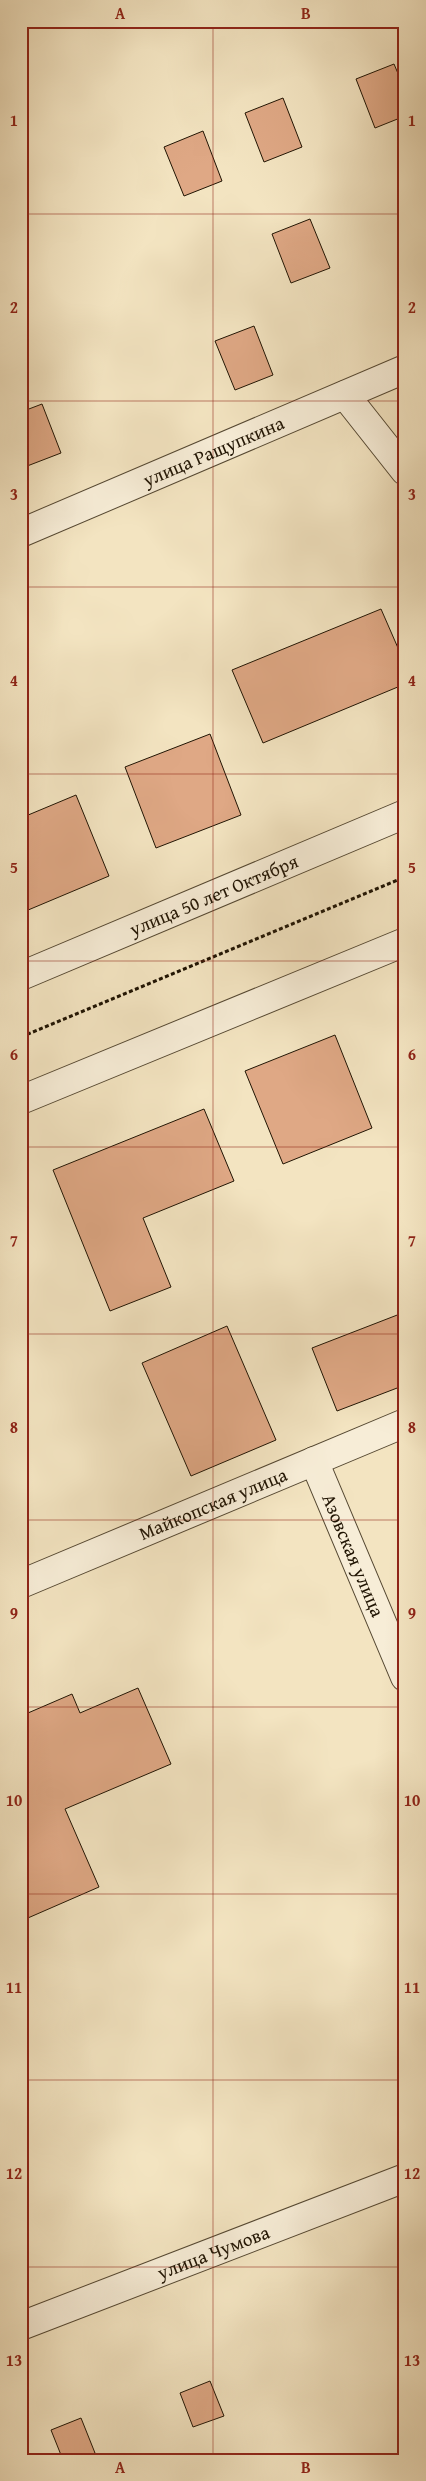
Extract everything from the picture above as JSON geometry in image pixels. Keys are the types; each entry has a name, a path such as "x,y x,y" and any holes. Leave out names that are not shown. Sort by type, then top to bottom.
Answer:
{"street":[{"name":"улица Ращупкина","path":"21,533 405,369"},
{"path":"345,395 405,471"},
{"name":"улица 50 лет Октября","path":"21,976 405,814"},
{"path":"21,1100 405,942"},
{"name":"Майкопская улица","path":"21,1584 405,1423"},
{"name":"Азовская улица","path":"314,1461 405,1676"},
{"name":"улица Чумова","path":"21,2326 405,2178"}],"path":[{"path":"21,1037 405,877"}],"building":[{"path":"394,64 405,90 405,116 375,128 356,79"},
{"path":"283,98 302,147 264,162 245,113"},
{"path":"203,131 222,181 184,196 164,147"},
{"path":"310,219 330,268 291,283 272,234"},
{"path":"254,326 273,375 235,390 215,341"},
{"path":"21,329 26,341 21,342"},
{"path":"42,404 61,453 22,468 21,412"},
{"path":"381,609 405,664 405,684 263,743 232,670"},
{"path":"210,734 241,815 156,848 125,767"},
{"path":"76,795 109,876 21,913 21,818"},
{"path":"335,1035 372,1128 283,1164 245,1071"},
{"path":"204,1109 234,1181 143,1218 171,1287 110,1311 53,1170"},
{"path":"405,1312 405,1385 337,1411 312,1348"},
{"path":"227,1326 276,1440 191,1476 142,1363"},
{"path":"138,1688 171,1764 65,1809 99,1887 21,1921 21,1716 72,1694 80,1713"},
{"path":"210,2381 224,2416 193,2427 180,2393"},
{"path":"81,2418 95,2453 78,2460 63,2460 51,2430"}]}
